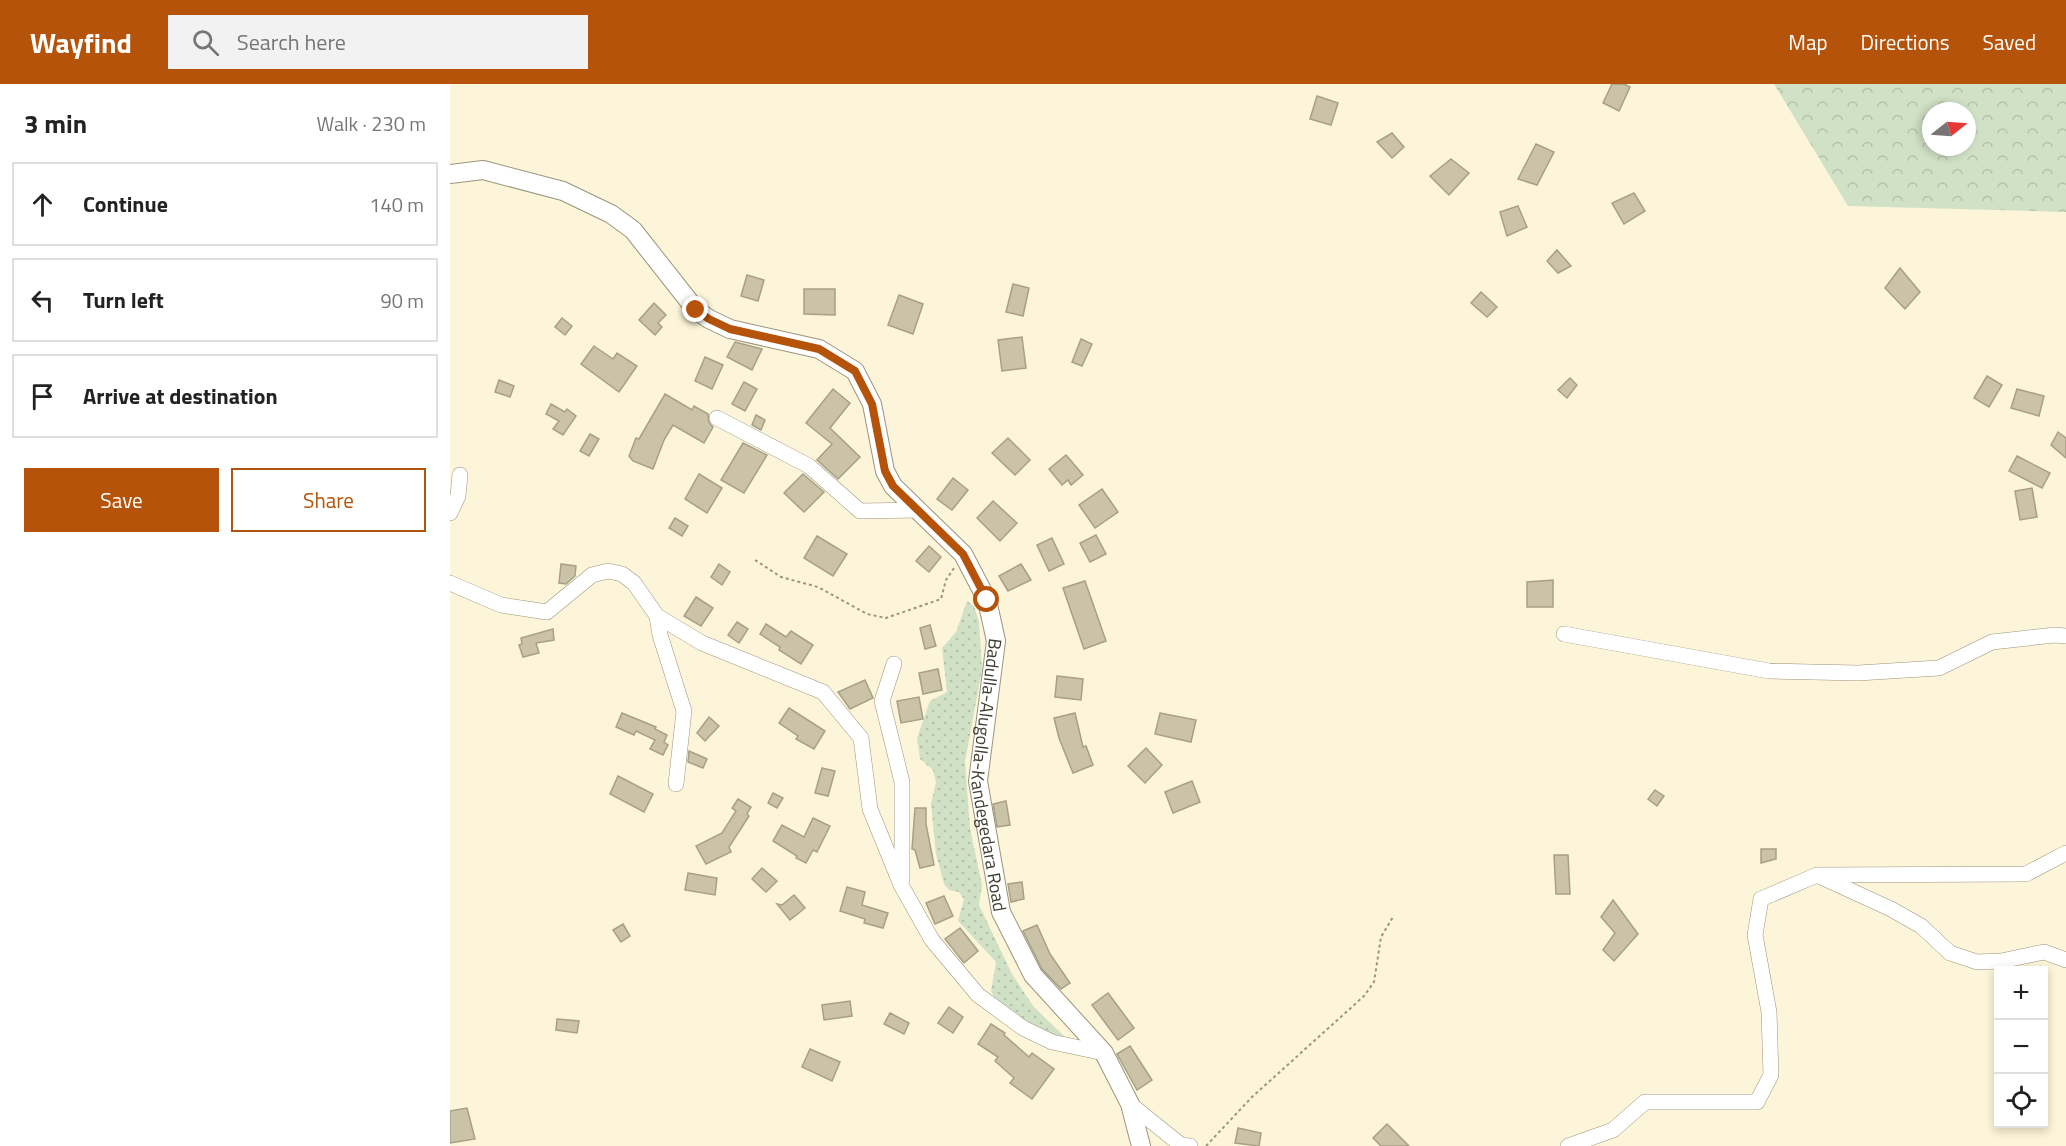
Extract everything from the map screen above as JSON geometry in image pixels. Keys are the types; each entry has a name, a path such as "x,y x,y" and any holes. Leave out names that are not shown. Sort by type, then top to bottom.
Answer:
{"main road":[{"name":"Badulla-Alugolla-Kandegedara Road","path":"450,174 483,170 573,195 611,214 633,230 696,310 709,319 730,329 819,349 855,371 872,404 885,471 893,486 963,554 987,600 996,641 978,781 1001,912 1033,975 1104,1053 1130,1104 1141,1146"}],"street":[{"path":"717,418 809,466 860,511 919,510"},
{"path":"450,513 458,496 460,475"},
{"path":"450,584 501,605 547,612 592,575 608,571 622,574 634,583 657,616 702,643 823,692 861,738 870,809 902,885 932,940 978,995 1023,1028 1052,1042 1104,1053"},
{"path":"657,616 660,635 684,711 675,784"},
{"path":"1564,634 1769,671 1858,673 1939,668 1992,642 2055,635 2066,636"},
{"path":"894,664 882,701 902,782 902,885"},
{"path":"1568,1146 1613,1130 1645,1102 1757,1102 1771,1075 1769,1012 1755,935 1761,899 1817,874 2026,874 2066,853"},
{"path":"1817,874 1921,926 1950,953 1977,962 2001,961 2044,952 2066,960"},
{"path":"1130,1104 1181,1145 1190,1146"}],"path":[{"path":"755,560 781,577 818,587 867,614 886,618 941,599 946,580 963,554"},
{"path":"1206,1146 1252,1097 1364,996 1374,982 1381,937 1393,917"}],"green space":[{"path":"1774,84 2066,84 2066,212 1848,206"},
{"path":"967,601 974,606 979,622 982,669 965,762 970,828 982,885 979,905 1012,974 1033,1006 1064,1036 1067,1046 996,1001 991,991 996,962 958,921 964,899 959,892 949,890 944,884 936,854 931,804 936,782 933,770 920,759 917,738 930,701 947,692 942,648 956,632"}],"building":[{"path":"1612,84 1624,84 1630,87 1619,111 1603,103"},
{"path":"1317,96 1338,103 1331,125 1310,119"},
{"path":"1392,133 1404,147 1392,158 1377,142"},
{"path":"1536,144 1554,152 1537,185 1518,179"},
{"path":"1451,159 1469,173 1449,195 1430,176"},
{"path":"1634,193 1645,211 1624,224 1612,203"},
{"path":"1518,206 1527,227 1507,236 1500,212"},
{"path":"1557,250 1571,266 1558,273 1547,261"},
{"path":"1900,268 1920,292 1905,309 1885,288"},
{"path":"747,275 764,280 758,301 741,296"},
{"path":"1013,284 1029,288 1023,316 1006,312"},
{"path":"804,289 835,289 835,315 804,314"},
{"path":"1481,292 1497,307 1487,317 1471,303"},
{"path":"899,295 923,304 913,334 888,325"},
{"path":"654,303 666,315 658,323 662,327 655,335 639,320"},
{"path":"562,318 572,326 565,335 555,327"},
{"path":"1022,337 1026,368 1002,371 998,340"},
{"path":"1081,339 1092,344 1082,366 1072,362"},
{"path":"735,342 762,349 752,370 727,357"},
{"path":"594,346 613,359 617,353 637,366 619,392 581,364"},
{"path":"705,357 723,365 712,389 695,381"},
{"path":"1987,376 2002,385 1989,407 1974,398"},
{"path":"1570,378 1577,385 1567,398 1558,390"},
{"path":"499,380 514,386 510,397 495,392"},
{"path":"744,382 757,389 745,411 732,404"},
{"path":"833,389 850,403 830,428 860,457 838,479 817,460 832,444 806,423"},
{"path":"2017,389 2044,396 2039,416 2011,408"},
{"path":"665,394 692,410 694,406 708,414 709,423 713,427 704,443 673,425 664,440 653,469 633,461 629,456 636,438 639,439"},
{"path":"551,404 565,412 567,409 576,416 563,435 553,429 559,421 546,414"},
{"path":"756,415 765,420 761,430 752,425"},
{"path":"2058,432 2066,438 2066,458 2051,445"},
{"path":"590,434 599,439 589,456 580,451"},
{"path":"1008,438 1030,460 1015,475 992,453"},
{"path":"743,443 767,455 744,493 721,480"},
{"path":"1066,455 1083,475 1071,485 1068,480 1062,485 1049,469"},
{"path":"2017,456 2050,473 2042,488 2009,471"},
{"path":"699,474 722,488 707,513 685,499"},
{"path":"803,474 824,492 804,512 784,493"},
{"path":"953,478 968,490 952,510 937,499"},
{"path":"2032,488 2037,517 2020,520 2015,491"},
{"path":"1102,489 1118,512 1095,528 1079,505"},
{"path":"993,501 1017,523 1000,541 977,518"},
{"path":"675,518 688,526 682,536 669,528"},
{"path":"1096,535 1106,554 1090,562 1080,543"},
{"path":"817,536 847,554 833,576 804,558"},
{"path":"1052,538 1064,564 1049,571 1037,545"},
{"path":"929,546 941,557 929,572 916,561"},
{"path":"561,564 576,566 575,576 566,584 559,583"},
{"path":"719,564 730,572 722,585 711,577"},
{"path":"1021,564 1031,580 1008,591 999,576"},
{"path":"1553,580 1553,607 1527,607 1527,582"},
{"path":"1085,581 1106,641 1084,649 1063,588"},
{"path":"696,597 713,608 701,626 684,616"},
{"path":"737,622 748,629 739,643 728,635"},
{"path":"766,624 786,637 791,631 813,645 801,664 760,634"},
{"path":"930,625 936,646 925,649 920,628"},
{"path":"553,629 554,640 536,643 539,653 523,657 519,645 522,644 521,638"},
{"path":"938,669 942,690 923,694 919,673"},
{"path":"1057,676 1083,679 1081,700 1055,697"},
{"path":"865,680 873,698 850,709 838,692"},
{"path":"919,697 923,719 901,723 897,701"},
{"path":"789,708 825,731 814,749 796,739 798,736 779,723"},
{"path":"622,713 656,727 655,729 667,735 664,742 668,745 663,755 650,749 655,740 636,731 634,735 616,727"},
{"path":"1075,713 1083,747 1086,746 1093,765 1073,773 1059,738 1054,718"},
{"path":"1160,713 1196,720 1191,742 1155,734"},
{"path":"709,717 719,726 705,741 697,733"},
{"path":"1146,748 1162,765 1145,783 1128,766"},
{"path":"689,751 707,759 703,768 688,762"},
{"path":"822,768 835,771 828,796 815,793"},
{"path":"618,776 653,794 644,812 610,794"},
{"path":"1192,781 1200,802 1173,813 1165,792"},
{"path":"1655,790 1664,796 1657,806 1648,799"},
{"path":"773,793 783,798 777,808 768,803"},
{"path":"738,799 751,807 747,814 749,816 729,847 731,852 706,864 696,846 722,833 736,811 732,808"},
{"path":"1006,801 1010,825 997,827 993,804"},
{"path":"915,808 926,808 926,824 934,865 920,868 915,850 912,849"},
{"path":"813,818 830,826 817,852 813,850 806,863 773,841 782,825 804,837"},
{"path":"1761,849 1776,849 1776,859 1761,863"},
{"path":"1554,855 1568,855 1570,894 1556,894"},
{"path":"762,868 777,881 766,892 752,879"},
{"path":"688,873 717,878 715,895 685,890"},
{"path":"1022,882 1024,899 1011,902 1008,884"},
{"path":"847,887 865,892 862,905 888,913 883,928 864,923 865,919 840,911"},
{"path":"794,895 805,908 790,920 777,904 782,905"},
{"path":"944,896 953,916 935,924 926,903"},
{"path":"1613,900 1638,934 1614,961 1603,950 1615,933 1601,917"},
{"path":"623,924 630,936 621,942 613,930"},
{"path":"1037,925 1050,954 1070,983 1061,989 1042,969 1023,931"},
{"path":"960,928 978,951 964,963 945,939"},
{"path":"1108,993 1134,1028 1118,1040 1092,1005"},
{"path":"850,1001 852,1016 824,1020 822,1005"},
{"path":"949,1007 963,1017 953,1033 938,1023"},
{"path":"890,1013 909,1023 904,1034 884,1024"},
{"path":"557,1019 579,1021 577,1033 556,1030"},
{"path":"991,1024 1005,1033 1004,1035 1029,1057 1032,1053 1054,1069 1032,1099 1010,1083 1014,1078 995,1061 998,1057 978,1044"},
{"path":"1130,1046 1152,1080 1137,1090 1117,1054"},
{"path":"810,1049 840,1062 832,1081 802,1067"},
{"path":"467,1108 475,1139 450,1143 450,1111"},
{"path":"1387,1124 1409,1146 1381,1146 1373,1138"},
{"path":"1238,1128 1261,1133 1259,1146 1235,1143"}],"route":[{"path":"696,310 730,329 819,349 855,371 872,404 885,471 893,486 963,554 987,600"}]}
